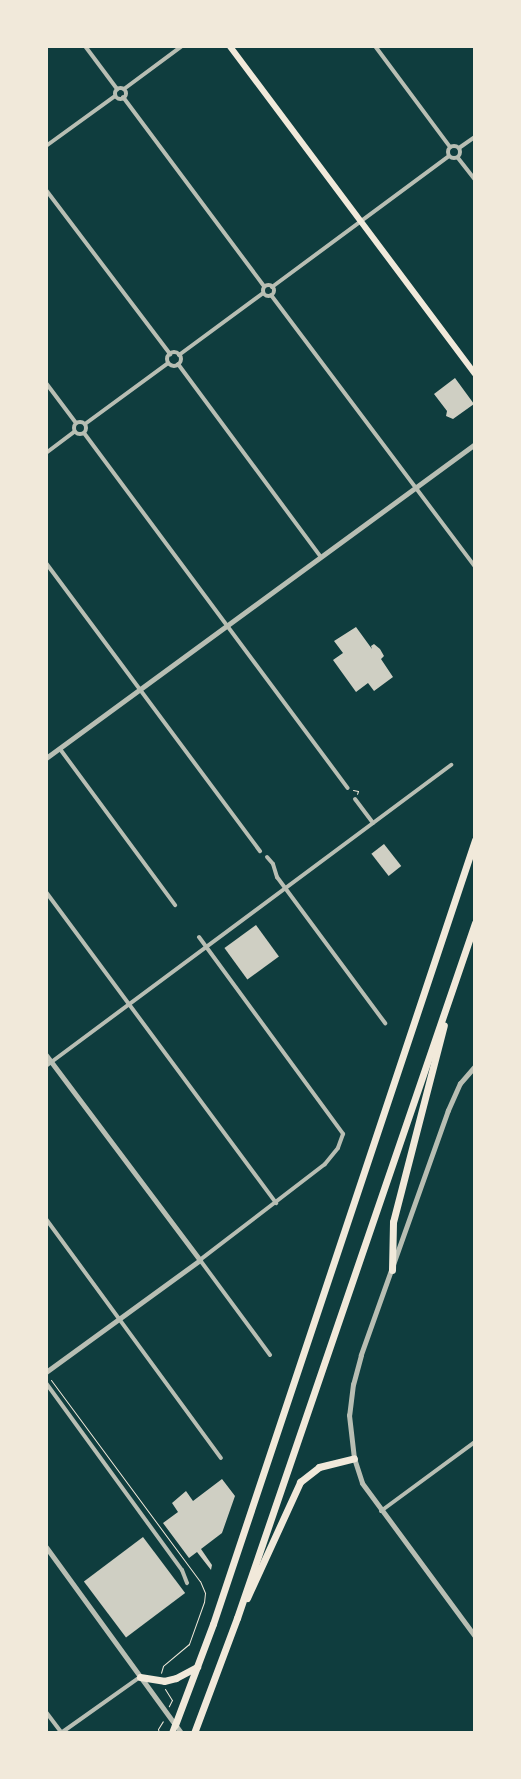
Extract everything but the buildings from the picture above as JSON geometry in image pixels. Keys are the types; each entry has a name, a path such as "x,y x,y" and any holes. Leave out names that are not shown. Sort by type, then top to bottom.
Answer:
{"highway":[{"path":"172,1733 198,1667 475,840"},
{"path":"194,1733 237,1618 475,923"},
{"path":"392,1270 393,1222 402,1182 462,961"},
{"path":"237,1618 300,1482 319,1468 354,1458"},
{"path":"140,1677 164,1681 176,1678 198,1667"}],"main road":[{"path":"230,46 475,374"}],"street":[{"path":"85,46 117,88 124,89 182,46"},
{"path":"375,46 450,148"},
{"path":"46,146 115,96 117,88"},
{"path":"123,97 126,94 124,89"},
{"path":"115,96 123,97"},
{"path":"123,97 264,286 263,293"},
{"path":"450,148 455,146 459,148 475,137"},
{"path":"449,156 450,148"},
{"path":"458,158 461,154 459,148"},
{"path":"264,286 272,287 449,156"},
{"path":"449,156 453,159 458,158"},
{"path":"458,158 475,180"},
{"path":"46,190 170,354 168,363 85,424"},
{"path":"272,287 271,294 475,567"},
{"path":"179,355 263,293 271,294"},
{"path":"168,363 173,366 181,360 179,355 174,352 170,354"},
{"path":"178,364 321,557"},
{"path":"46,383 76,423 75,432 46,453"},
{"path":"76,423 81,422 85,424"},
{"path":"84,433 86,430 85,424"},
{"path":"75,432 84,433"},
{"path":"84,433 348,788"},
{"path":"46,758 475,444"},
{"path":"46,563 260,851"},
{"path":"60,749 176,905"},
{"path":"49,1064 208,948 451,765"},
{"path":"356,799 373,823"},
{"path":"267,857 286,888 384,1023"},
{"path":"46,892 131,1004 276,1203"},
{"path":"46,1372 200,1260 325,1164 338,1148 343,1134 199,937"},
{"path":"46,1055 49,1064 200,1260 270,1355"},
{"path":"475,1066 454,1095 361,1355 353,1384 349,1422 354,1458 362,1483 475,1636"},
{"path":"46,1219 221,1458"},
{"path":"46,1384 182,1570 187,1583"},
{"path":"382,1511 475,1442"},
{"path":"46,1547 181,1733"},
{"path":"46,1712 61,1733 140,1677"}],"path":[{"path":"348,788 358,790 356,799"},
{"path":"164,1686 171,1701"},
{"path":"159,1733 158,1729 160,1728"}]}
